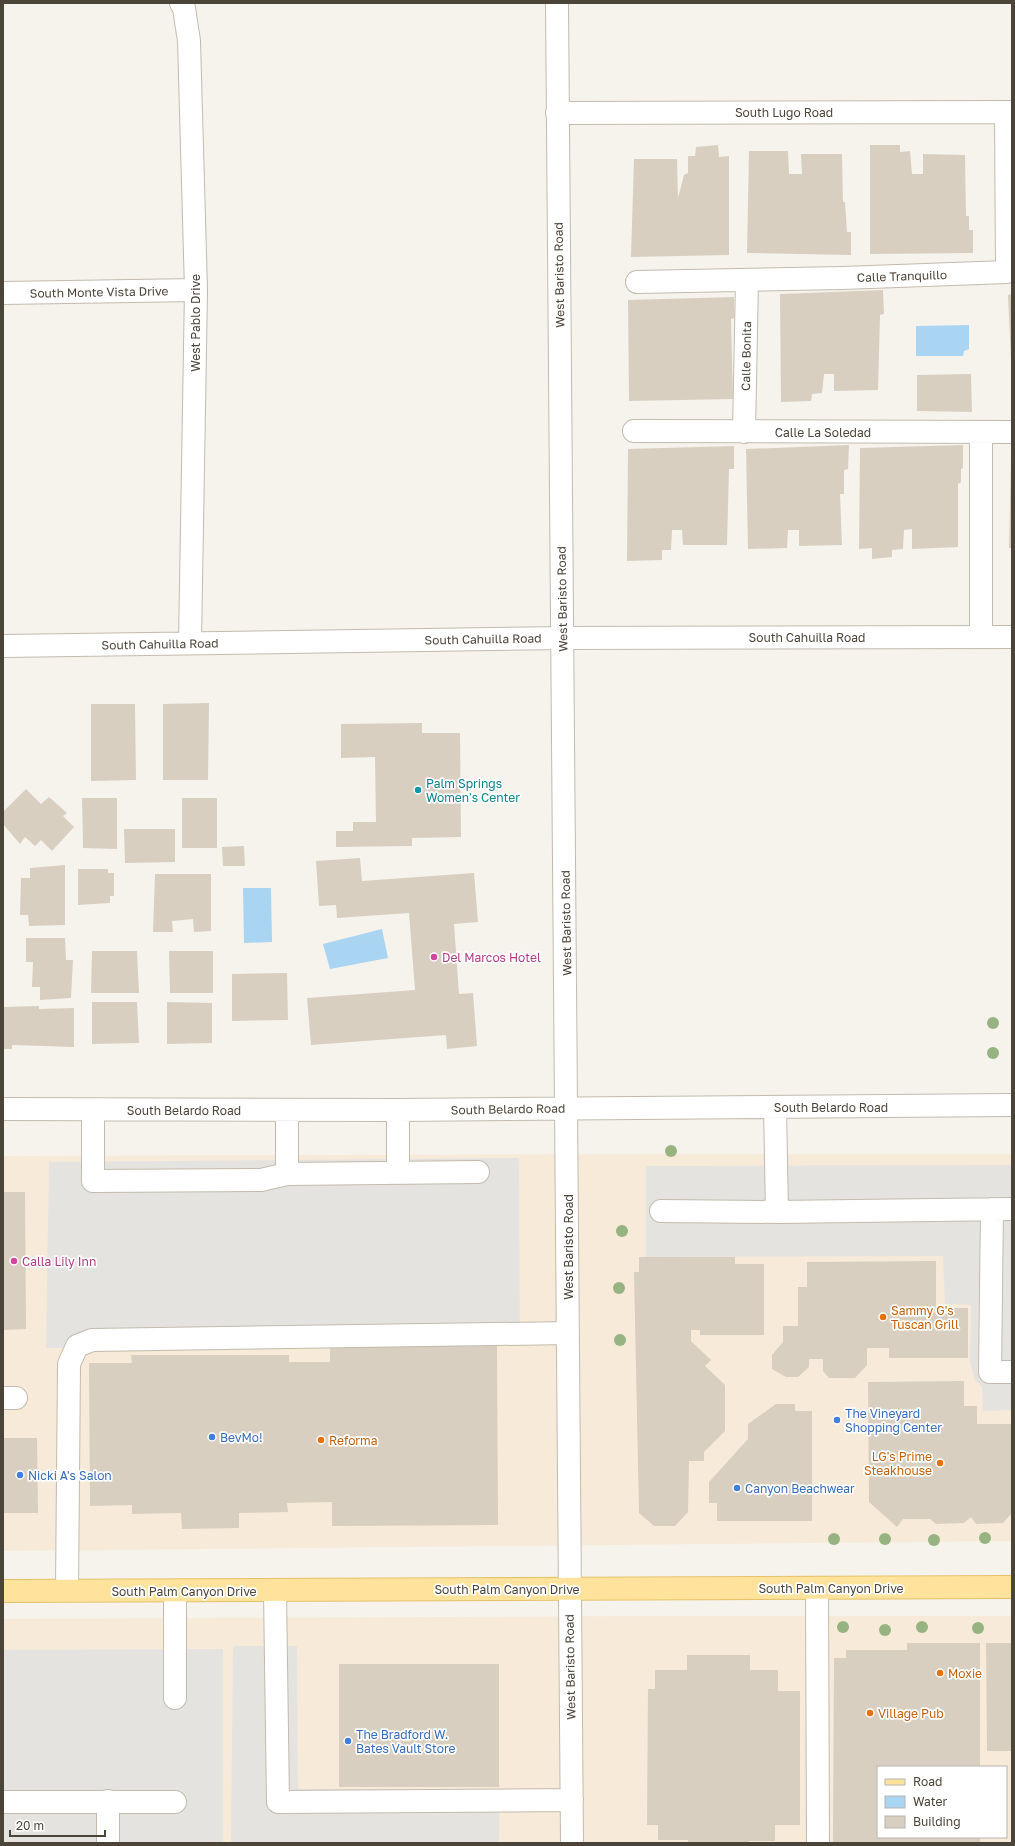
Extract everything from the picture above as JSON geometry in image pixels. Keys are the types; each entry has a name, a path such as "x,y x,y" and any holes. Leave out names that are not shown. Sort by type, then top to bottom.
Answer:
{"main road":[{"name":"South Palm Canyon Drive","path":"3,1591 1012,1588"}],"street":[{"name":"West Pablo Drive","path":"181,3 184,8 189,41 196,290 190,643"},
{"name":"West Baristo Road","path":"557,3 568,1109 569,1589 572,1843"},
{"name":"South Lugo Road","path":"557,113 1009,112"},
{"name":"Calle Tranquillo","path":"637,282 843,278 1009,272 1009,112"},
{"name":"Calle Bonita","path":"744,432 747,280"},
{"name":"South Monte Vista Drive","path":"3,293 196,290"},
{"name":"Calle La Soledad","path":"634,431 1012,432"},
{"path":"981,432 981,637"},
{"name":"South Cahuilla Road","path":"3,646 563,638 1012,637"},
{"name":"South Belardo Road","path":"3,1109 398,1110 1012,1105"},
{"path":"775,1107 777,1212"},
{"path":"93,1110 93,1181 261,1180 287,1174 478,1172"},
{"path":"287,1110 287,1174"},
{"path":"398,1110 398,1173"},
{"path":"661,1211 777,1212 1002,1209 990,1372 1012,1372"},
{"path":"67,1590 69,1364 77,1346 92,1340 568,1332"},
{"path":"817,1588 818,1843"},
{"path":"175,1591 175,1698"},
{"path":"274,1591 278,1802 572,1800"},
{"path":"108,1801 108,1843"},
{"path":"3,1802 175,1802"}],"shaded area":[{"path":"1012,1154 1012,1541 3,1551 3,1156"},
{"path":"519,1158 520,1344 46,1348 49,1162"},
{"path":"1012,1165 1012,1410 983,1411 982,1387 975,1380 970,1363 971,1305 945,1304 943,1256 646,1257 646,1166"},
{"path":"1012,1616 1012,1843 3,1843 3,1619"},
{"path":"233,1646 297,1646 298,1789 500,1789 499,1843 231,1843"},
{"path":"223,1649 223,1843 3,1843 3,1650"}],"water":[{"path":"969,325 969,349 964,351 963,356 916,356 916,326"},
{"path":"243,888 271,888 272,942 244,943"},
{"path":"382,929 388,958 330,969 323,944"}],"building":[{"path":"718,145 719,157 729,156 729,255 631,257 634,159 677,159 678,198 684,175 688,173 688,156 695,156 696,147"},
{"path":"870,145 900,145 900,152 910,151 912,174 923,174 923,154 965,155 966,216 969,216 969,230 973,230 973,253 870,254"},
{"path":"749,151 788,151 789,174 802,174 801,154 842,154 843,202 845,202 847,232 851,232 851,255 747,253"},
{"path":"883,290 884,314 880,315 878,390 834,391 834,374 824,374 822,393 812,394 811,401 781,402 780,294"},
{"path":"1012,294 1012,360 1011,360 1008,295"},
{"path":"734,297 734,318 731,319 733,399 629,401 628,300"},
{"path":"971,374 972,412 917,411 917,375"},
{"path":"849,445 848,469 844,470 844,494 840,494 842,545 799,546 799,530 788,530 787,548 748,549 746,449"},
{"path":"963,445 963,468 961,469 961,482 958,484 958,547 912,549 912,529 904,530 903,549 892,550 892,557 872,559 872,548 859,549 860,448"},
{"path":"734,446 734,469 729,469 727,545 683,545 682,530 672,530 671,550 662,550 662,560 627,561 628,449"},
{"path":"1011,459 1012,548 1009,548"},
{"path":"209,703 208,780 163,780 163,704"},
{"path":"91,704 135,704 136,780 91,781"},
{"name":"Palm Springs Women's Center","path":"422,723 422,733 460,733 461,837 412,838 412,846 336,847 336,831 353,831 353,822 376,822 375,757 341,758 341,724"},
{"path":"26,789 41,804 49,797 67,813 63,816 74,827 52,851 41,840 35,846 25,837 20,844 3,824 3,812"},
{"path":"82,798 117,798 117,849 83,848"},
{"path":"182,798 217,798 217,848 182,848"},
{"path":"124,829 175,829 175,862 125,863"},
{"path":"244,846 245,866 223,866 222,847"},
{"name":"Del Marcos Hotel","path":"360,858 362,881 474,873 478,922 454,924 459,994 473,993 477,1046 447,1049 446,1035 311,1045 307,998 415,990 409,913 337,918 336,905 319,906 316,861"},
{"path":"65,865 65,925 29,926 28,915 20,915 21,878 30,878 30,868"},
{"path":"78,869 108,869 108,873 114,873 114,896 110,896 110,903 78,905"},
{"path":"155,874 211,874 211,931 194,932 193,919 172,921 173,932 153,932"},
{"path":"26,938 65,938 66,960 73,960 71,998 40,1000 40,987 32,987 33,962 26,962"},
{"path":"92,951 137,951 139,993 91,993"},
{"path":"169,951 213,951 213,993 170,993"},
{"path":"287,973 288,1020 232,1021 232,974"},
{"path":"92,1002 137,1002 139,1043 92,1044"},
{"path":"167,1002 212,1003 212,1043 167,1044"},
{"path":"39,1006 39,1009 74,1008 74,1047 12,1045 12,1049 3,1049 3,1007"},
{"name":"Calla Lily Inn","path":"3,1192 25,1192 26,1329 3,1330"},
{"path":"639,1257 735,1257 735,1264 764,1264 764,1335 700,1335 700,1330 691,1330 691,1341 711,1360 705,1366 725,1385 725,1431 704,1452 704,1461 689,1461 688,1512 675,1526 654,1526 639,1513 634,1272 639,1272"},
{"name":"Sammy G's Tuscan Grill","path":"936,1261 936,1308 968,1308 968,1358 889,1358 889,1348 867,1348 867,1365 855,1378 829,1378 823,1371 823,1359 809,1359 809,1367 798,1377 786,1377 772,1369 772,1355 783,1342 783,1326 798,1326 798,1287 807,1287 807,1262"},
{"path":"497,1345 498,1525 332,1526 332,1502 287,1503 288,1512 239,1513 239,1528 182,1529 181,1513 132,1514 132,1505 90,1506 89,1363 132,1363 131,1355 289,1355 289,1362 330,1362 330,1346"},
{"name":"LG's Prime Steakhouse","path":"964,1381 964,1406 977,1406 977,1424 1011,1424 1011,1514 1003,1523 976,1524 971,1517 964,1523 936,1524 930,1519 903,1519 897,1527 869,1502 868,1382"},
{"path":"776,1404 795,1404 795,1411 812,1411 812,1521 717,1521 717,1503 709,1503 709,1482 748,1439 748,1424"},
{"name":"Nicki A's Salon","path":"3,1438 37,1438 38,1513 3,1513"},
{"path":"907,1643 980,1643 980,1766 877,1766 877,1838 980,1838 980,1843 833,1843 834,1658 846,1658 846,1650 907,1650"},
{"path":"986,1643 1012,1643 1012,1751 987,1751"},
{"path":"687,1655 750,1655 750,1670 778,1670 778,1691 800,1691 800,1825 775,1825 775,1841 749,1841 749,1843 688,1843 688,1840 658,1840 658,1825 647,1825 648,1689 655,1689 655,1670 687,1670"},
{"path":"339,1664 499,1664 499,1787 339,1787"}],"place":[{"name":"Palm Springs Women's Center","path":"418,790"},
{"name":"Del Marcos Hotel","path":"434,957"},
{"name":"Calla Lily Inn","path":"14,1261"},
{"name":"Sammy G's Tuscan Grill","path":"883,1317"},
{"name":"The Vineyard Shopping Center","path":"837,1420"},
{"name":"BevMo!","path":"212,1437"},
{"name":"Reforma","path":"321,1440"},
{"name":"LG's Prime Steakhouse","path":"940,1463"},
{"name":"Nicki A's Salon","path":"20,1475"},
{"name":"Canyon Beachwear","path":"737,1488"},
{"name":"Moxie","path":"940,1673"},
{"name":"Village Pub","path":"870,1713"},
{"name":"The Bradford W. Bates Vault Store","path":"348,1741"}]}
